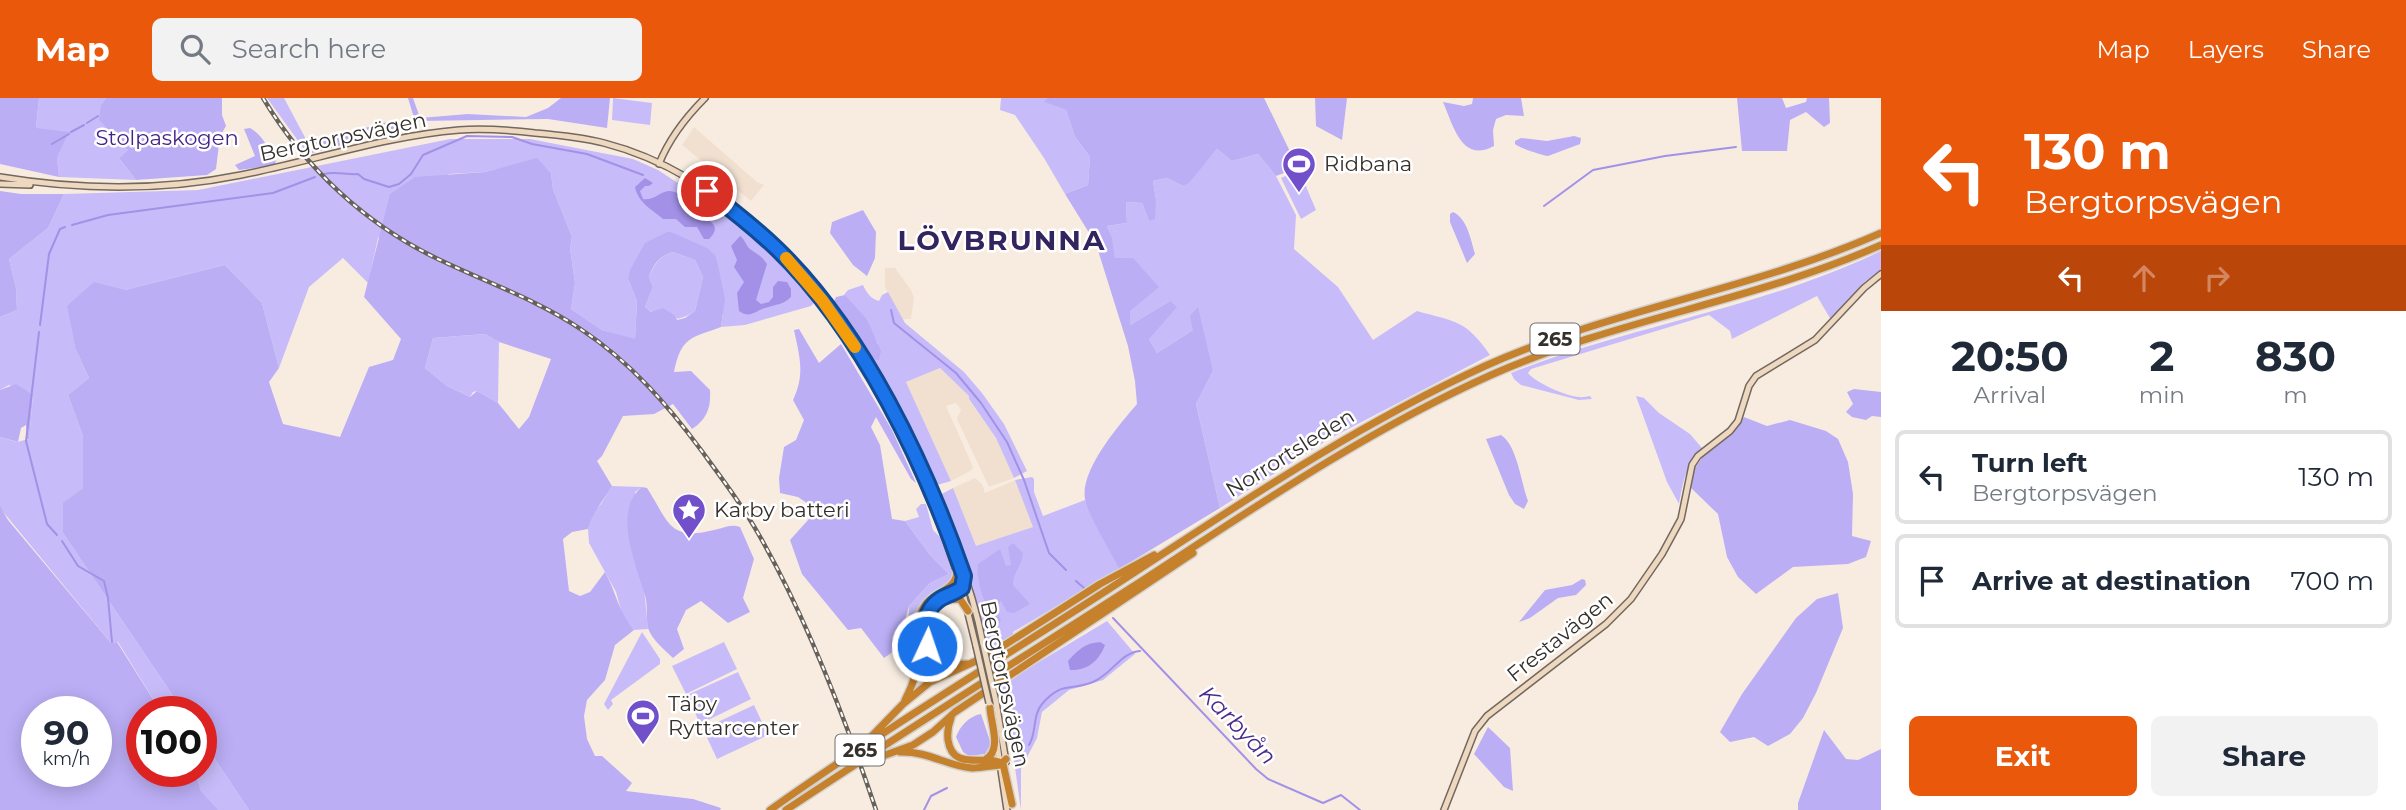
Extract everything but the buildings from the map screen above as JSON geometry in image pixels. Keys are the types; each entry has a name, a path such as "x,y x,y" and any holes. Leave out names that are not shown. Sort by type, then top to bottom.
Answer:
{"highway":[{"name":"Norrortsleden","path":"771,809 1251,497 1336,443 1410,402 1517,353 1598,325 1813,261 1881,233"},
{"name":"Norrortsleden","path":"786,810 1258,505 1378,432 1500,372 1570,345 1772,286 1881,245"},
{"path":"771,809 876,735 903,704 930,682 1009,643 1100,584 1153,555 1219,513 1251,497"},
{"path":"822,786 867,761 922,739 955,712 1144,587 1258,505"},
{"path":"960,574 962,588 970,595"},
{"path":"903,704 916,674 917,626 920,614 925,604 957,581 960,574"},
{"path":"962,588 941,598 924,620 923,632 927,646 942,661 953,665 974,662"},
{"path":"944,590 962,588"},
{"path":"935,605 949,598 960,599 968,611"},
{"path":"977,761 989,758 996,748 991,704"},
{"path":"955,712 947,732 949,747 962,759 1002,763"},
{"path":"892,753 932,755 971,768 1002,763"},
{"path":"1002,763 1010,808"}],"main road":[{"path":"659,164 691,111 705,98"},
{"name":"Bergtorpsvägen","path":"0,181 127,187 205,181 239,176 413,136 485,129 577,137 621,148 659,164 707,191 751,224 805,279 842,328 893,413 930,493 970,595 1002,763"},
{"path":"0,181 54,185"},
{"name":"Frestavägen","path":"1444,810 1475,731 1487,716 1606,624 1631,599 1662,554 1681,519 1692,465 1698,456 1730,431 1738,421 1749,386 1756,376 1815,340 1864,288 1881,274"},
{"name":"Bergtorpsvägen","path":"962,588 980,645"}],"shaded area":[{"path":"39,98 106,98 101,105 128,150 119,158 136,180 59,177 57,158 36,128"},
{"path":"267,98 284,98 308,147 304,149"},
{"path":"613,98 652,103 650,125 612,120"},
{"path":"1001,98 1047,98 1045,102 1066,110 1075,137 1090,157 1088,185 1065,194 1015,115 1000,110"},
{"path":"694,127 757,182 764,185 751,201 682,145"},
{"path":"450,139 530,139 633,159 658,170 696,195 700,194 741,222 777,255 808,290 815,302 811,306 745,325 721,327 723,314 716,256 669,231 628,279 637,301 635,340 602,330 571,309 575,283 570,248 572,237 553,189 551,173 537,159 485,172 449,174 378,238 368,283 343,258 309,287 279,368 262,303 225,265 125,290 76,350 89,378 68,395 83,436 83,488 63,504 63,533 173,696 151,696 118,642 111,643 0,508 0,437 17,442 29,439 33,396 9,385 0,390 0,317 17,310 16,288 9,259 48,228 64,194 198,190"},
{"path":"1217,149 1232,161 1258,154 1276,176 1296,215 1294,249 1338,287 1373,340 1417,311 1459,324 1474,335 1490,355 1329,439 1220,508 1196,404 1213,371 1193,330 1157,353 1149,339 1170,301 1130,325 1127,300 1107,226 1127,223 1126,202 1142,203 1149,221 1156,199 1153,181 1167,178 1183,186"},
{"name":"Ridbana","path":"1299,170 1316,210 1301,219 1281,178"},
{"path":"645,178 653,183 640,191 643,199 650,199 666,191 680,194 696,212 715,227 709,239 704,239 697,227 685,227 676,219 663,219 646,206 635,187"},
{"path":"740,236 767,264 756,300 761,304 769,302 773,297 773,287 778,281 787,282 791,289 791,297 788,300 749,314 739,311 737,293 744,282 734,267 737,260 731,246"},
{"path":"1881,251 1881,270 1866,281 1831,320 1817,296 1732,339 1730,331 1709,315 1531,369 1528,373 1537,381 1560,392 1574,396 1590,396 1592,399 1579,400 1521,385 1511,373 1557,356 1790,287"},
{"path":"673,252 695,260 703,277 695,311 670,319 645,307 653,287 649,277 653,269 661,259"},
{"path":"885,268 895,268 911,290 914,298 911,319 902,319 885,287"},
{"path":"863,285 869,295 879,301 882,295 888,292 905,323 964,372 1004,424 1027,471 1014,478 996,438 969,396 940,368 906,382 951,481 937,485 932,481 920,447 915,444 868,359 873,361 878,343 872,335 867,319 844,295 848,290"},
{"path":"485,334 499,342 498,403 477,391 470,397 447,386 425,368 433,338"},
{"path":"940,368 969,396 969,400 996,438 1014,478 989,487 957,419 961,410 956,403 946,406 973,467 951,481 906,382"},
{"path":"1636,396 1644,398 1659,413 1690,434 1702,448 1689,467 1679,504 1667,482"},
{"path":"1032,477 1034,492 1043,516 1085,500 1119,569 1013,632 1013,636 990,653 939,502 940,495 953,488 976,546 1033,527 1015,480"},
{"path":"975,478 982,484 985,493 1015,480 1034,527 976,547 953,488"},
{"path":"612,486 642,487 635,492 648,629 634,630 623,617 616,592 589,543 591,514"},
{"path":"921,504 926,504 933,530 943,540 954,579 932,596 922,608 912,634 908,633 909,606 930,583 949,574 930,555 905,521 919,517 916,509"},
{"path":"1107,621 1135,654 1103,680 1069,690 1042,712 1037,738 1021,769 1021,810 1007,711 999,686"},
{"path":"642,632 660,659 660,664 611,700 613,704 608,710 604,704"},
{"path":"724,642 737,669 686,694 672,666"},
{"path":"1100,642 1105,645 1096,660 1082,669 1070,670 1068,661 1075,654 1086,646"},
{"path":"738,672 751,699 700,724 687,695"},
{"path":"754,705 768,735 717,759 703,729"},
{"path":"217,762 249,810 215,810 200,787 217,787"}],"green space":[{"name":"Stolpaskogen","path":"0,98 39,98 36,128 69,132 57,157 59,177 0,164"},
{"name":"Stolpaskogen","path":"106,98 222,98 222,115 226,126 220,136 216,169 207,175 136,180 119,158 128,150 99,120 101,105"},
{"path":"408,98 413,98 420,118 468,114 526,117 548,108 561,98 610,98 607,128 548,119 419,121 414,118"},
{"path":"1047,98 1264,98 1298,168 1276,176 1258,154 1232,161 1217,149 1189,183 1183,186 1167,178 1153,181 1155,219 1149,221 1142,203 1126,202 1127,223 1107,226 1115,258 1133,258 1159,287 1130,311 1130,325 1170,301 1177,307 1149,339 1157,353 1193,330 1190,316 1198,307 1213,371 1196,404 1220,508 1119,569 1090,514 1085,499 1085,487 1088,475 1102,449 1137,404 1135,381 1128,346 1096,244 1065,194 1088,185 1090,157 1075,137 1066,110 1044,102"},
{"path":"1315,98 1347,98 1342,140 1316,126"},
{"path":"1473,98 1521,98 1524,116 1506,115 1496,119 1493,130 1494,146 1474,150 1460,139 1443,102 1464,106 1472,104"},
{"path":"1737,98 1782,98 1786,108 1806,102 1807,98 1829,98 1830,123 1824,127 1806,112 1790,120 1787,151 1742,151"},
{"path":"395,120 398,125 396,131 308,154 308,143"},
{"path":"250,128 276,158 275,165 239,170 235,165 255,156 244,129"},
{"path":"1574,136 1581,138 1580,144 1548,156 1515,144 1515,141 1521,138 1547,141"},
{"path":"537,158 551,173 553,189 572,237 570,248 575,283 571,309 602,330 635,339 637,301 628,279 645,243 669,231 707,248 716,256 725,299 721,327 695,337 684,345 674,372 691,371 710,390 707,412 692,429 673,404 654,414 623,416 597,461 612,486 595,512 588,529 572,532 563,539 569,591 580,596 590,592 605,572 625,617 634,630 615,645 605,680 587,700 584,716 587,739 595,756 602,756 632,783 626,791 693,799 721,808 720,810 249,810 217,762 217,696 173,696 63,533 63,503 83,488 83,436 68,395 89,378 76,350 67,306 94,282 125,290 225,265 262,303 279,368 269,382 283,424 340,437 369,367 393,360 401,339 364,297 390,194 415,177 485,172","holes":["673,252 695,260 703,277 695,311 677,320 663,308 651,312 645,307 653,287 649,277 660,259","485,334 499,342 551,359 529,417 519,429 498,403 477,391 470,397 447,386 425,368 433,338"]},
{"path":"0,191 64,194 48,228 9,259 16,288 17,310 0,317"},
{"path":"863,210 876,232 875,258 867,276 853,265 830,233 832,222"},
{"path":"1453,212 1462,219 1472,242 1475,254 1467,263 1450,222 1450,214"},
{"path":"845,295 867,319 881,351 879,360 868,359 832,306 836,297"},
{"path":"799,329 819,363 841,344 892,430 916,483 911,479 876,417 871,427 880,445 892,519 905,521 930,555 949,574 930,583 909,606 897,649 884,658 861,628 848,630 802,574 790,540 817,510 798,497 780,493 779,478 784,447 796,440 804,420 793,400 800,374 794,330"},
{"path":"16,384 33,395 29,439 26,425 21,428 18,442 0,437 0,390"},
{"path":"1854,389 1881,392 1881,417 1872,416 1866,420 1852,417 1846,412 1853,404 1847,392"},
{"path":"1744,417 1767,426 1790,420 1826,431 1838,439 1848,462 1853,494 1852,536 1871,541 1866,557 1848,564 1793,567 1756,594 1738,577 1727,557 1718,514 1691,488 1695,468 1704,455 1729,435"},
{"path":"1501,435 1511,447 1518,465 1528,501 1524,509 1515,504 1509,495 1486,439"},
{"path":"642,487 647,488 667,520 680,531 689,533 729,526 740,527 754,559 743,598 750,612 728,623 701,601 686,610 677,629 684,649 673,658 656,641 648,628 646,599 629,538 629,509 633,497"},
{"path":"0,506 8,520 111,643 117,642 151,696 126,696 126,787 200,787 218,810 0,810"},
{"path":"1013,543 1023,553 1013,585 1030,604 1014,613 1007,612 1001,601 996,606 1001,621 998,625 983,596 978,579 978,564 1000,549 1006,566 1011,565 1008,547"},
{"path":"1582,579 1586,585 1576,595 1558,598 1530,618 1519,622 1545,590 1572,585"},
{"path":"1838,593 1843,628 1803,718 1790,734 1768,746 1754,737 1730,742 1720,732 1742,694 1796,618 1817,599"},
{"path":"981,714 991,744 985,754 969,756 963,752 956,737 965,722"},
{"path":"1488,727 1510,748 1513,791 1504,787 1474,754"},
{"path":"1824,730 1846,759 1858,760 1881,749 1881,810 1798,810 1798,803"}],"waterway":[{"path":"87,123 98,116"},
{"path":"71,132 84,125"},
{"path":"52,144 69,134"},
{"path":"324,174 358,174 364,179 389,187 399,184 411,174 423,155 467,136 512,137 532,144 587,154 643,175"},
{"path":"1544,206 1593,170 1665,156 1736,147"},
{"path":"72,225 108,215 273,193 315,177"},
{"path":"40,325 49,254 60,229 65,227"},
{"path":"891,310 894,323 956,373 981,403 1007,442 1024,480 1049,553 1066,570"},
{"path":"39,332 26,441 47,524 57,535"},
{"path":"62,541 78,566 104,581 112,642"},
{"path":"1076,581 1084,588"},
{"name":"Karbyån","path":"1113,618 1268,779 1323,803 1341,795 1360,810"},
{"path":"1029,745 1039,709 1049,697 1061,689 1095,681 1122,659 1140,651"},
{"name":"Karbyån","path":"924,810 931,796 947,788"}],"railway":[{"path":"263,98 298,148 318,171 363,212 413,246 565,319 600,342 661,400 734,495 780,573 825,673 876,810"}],"slow traffic":[{"path":"786,258 822,300 855,347"}],"place":[{"name":"Ridbana","path":"1299,194"},
{"name":"Karby batteri","path":"689,540"},
{"name":"Täby Ryttarcenter","path":"643,746"}],"district":[{"name":"LÖVBRUNNA","path":"1002,240"}],"route":[{"path":"707,191 751,224 805,279 861,356 904,434 932,492 964,576 962,588 941,598 924,620 923,632 927,646"}]}
